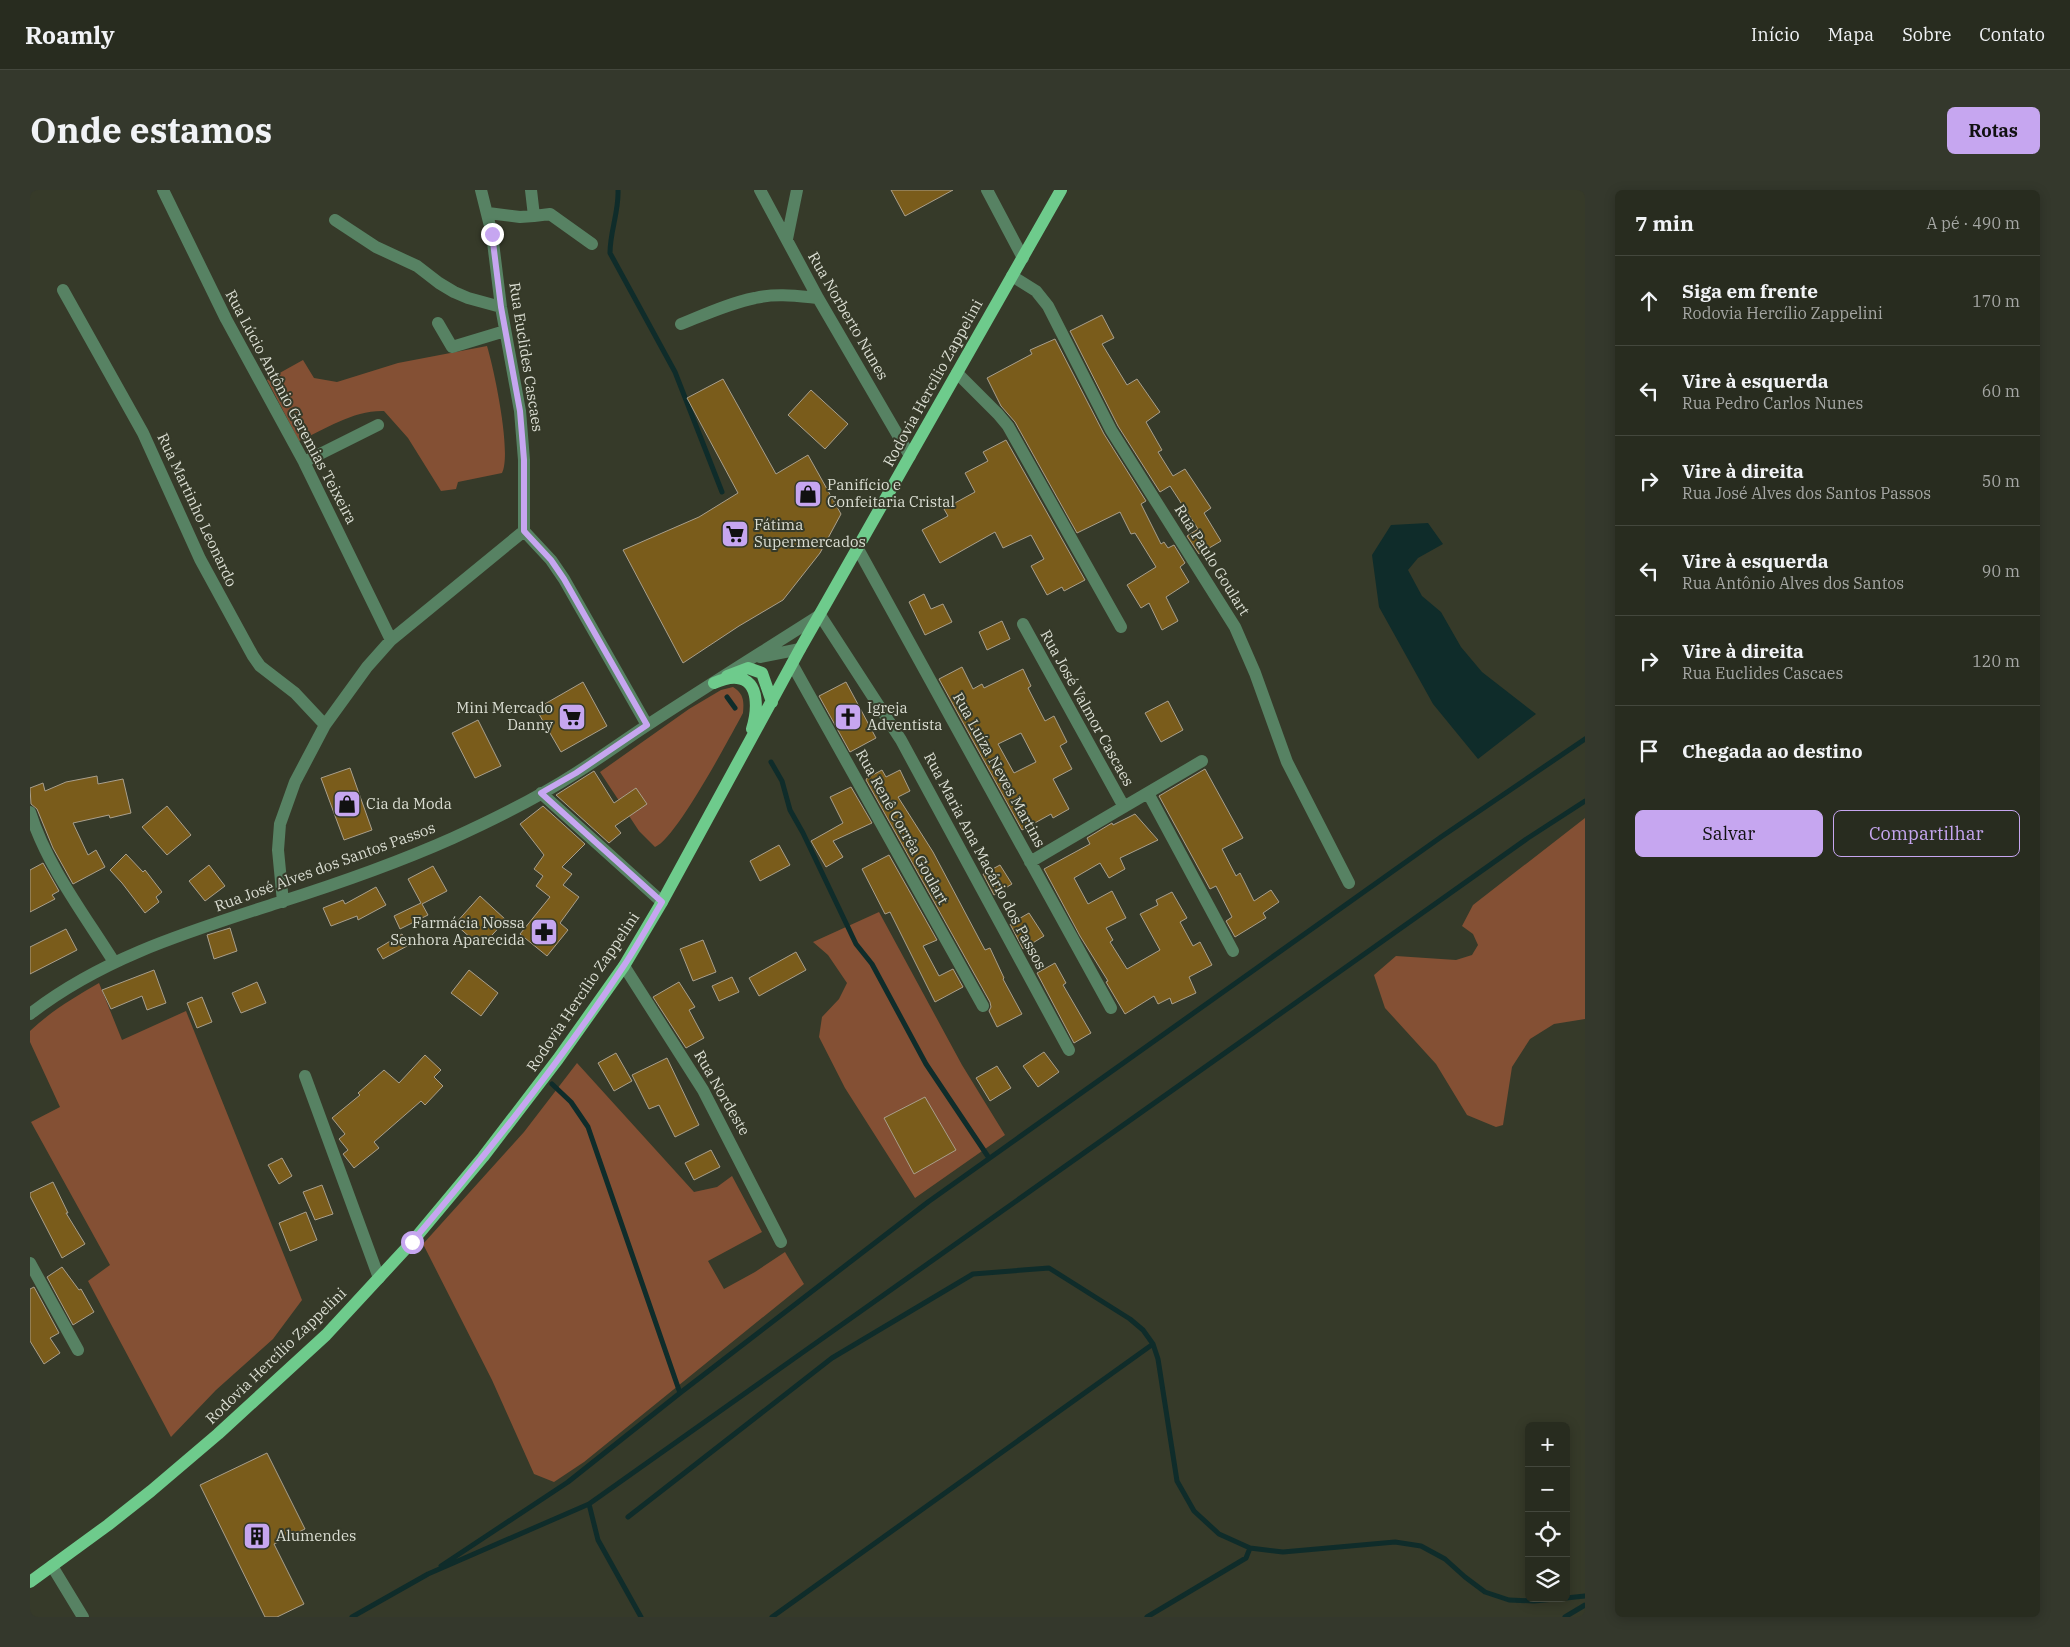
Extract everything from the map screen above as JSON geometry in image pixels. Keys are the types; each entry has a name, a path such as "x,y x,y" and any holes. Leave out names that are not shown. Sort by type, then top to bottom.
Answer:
{"main road":[{"name":"Rodovia Hercílio Zappelini","path":"30,1582 115,1520 218,1434 326,1335 412,1242 516,1117 624,966 662,902 800,648 820,616 1061,190"},
{"path":"714,683 740,670 754,669 765,676 772,702"},
{"path":"714,683 729,678 739,678 747,681 752,688 756,699 756,715 744,753"}],"street":[{"name":"Rua Lúcio Antônio Geremias Teixeira","path":"163,190 226,319 304,462 391,640"},
{"name":"Rua Euclides Cascaes","path":"480,190 488,213 501,307 522,429 524,531"},
{"path":"531,190 534,216"},
{"name":"Rua Norberto Nunes","path":"760,190 818,298 910,456"},
{"path":"787,239 797,190"},
{"path":"987,190 1023,258"},
{"path":"488,213 520,217 550,214 592,244"},
{"path":"334,220 376,247 417,266 454,292 501,307"},
{"name":"Rua Paulo Goulart","path":"1012,276 1036,292 1048,306 1111,430 1235,628 1255,673 1286,762 1349,883"},
{"name":"Rua Martinho Leonardo","path":"63,290 143,433 200,559 252,656 260,666 295,693 325,725"},
{"path":"682,324 735,303 757,297 782,295 818,298"},
{"path":"438,323 452,347 505,331"},
{"path":"957,373 1008,426 1121,627"},
{"path":"304,462 378,425"},
{"path":"284,902 278,850 280,824 295,782 325,725 367,667 391,640 524,531 551,560 564,579 647,725"},
{"name":"Rua Luíza Neves Martins","path":"858,549 1111,1008"},
{"name":"Rua José Alves dos Santos Passos","path":"31,1012 70,986 114,962 178,936 284,902 407,857 452,838 576,773 647,725 820,616"},
{"name":"Rua Maria Ana Macário dos Passos","path":"820,616 901,740 1069,1050"},
{"name":"Rua José Valmor Cascaes","path":"1022,624 1124,807"},
{"name":"Rua José Alves dos Santos Passos","path":"752,659 800,648"},
{"name":"Rua Renê Corrêa Goulart","path":"792,664 983,1006"},
{"path":"1030,862 1202,761"},
{"path":"541,793 662,902"},
{"path":"1148,793 1233,951"},
{"path":"30,812 44,847 58,873 114,962"},
{"name":"Rua Nordeste","path":"624,966 703,1090 782,1242"},
{"path":"306,1076 379,1278"},
{"path":"30,1263 78,1350"},
{"path":"52,1566 83,1617"}],"shaded area":[{"path":"487,346 501,411 505,463 502,473 458,482 456,489 441,491 408,438 384,411 351,417 299,441 267,380 303,360 314,378 337,382 398,363"},
{"path":"733,687 742,698 743,713 689,807 676,826 655,847 639,831 600,772 689,709 721,690"},
{"path":"1585,818 1585,1019 1554,1024 1530,1039 1512,1067 1503,1125 1496,1127 1467,1115 1436,1064 1385,1008 1374,975 1396,956 1456,960 1472,955 1478,945 1473,934 1462,926 1473,905"},
{"path":"879,912 962,1065 1005,1135 915,1198 845,1088 819,1037 822,1017 839,999 847,983 828,955 813,942"},
{"path":"99,983 122,1040 186,1011 302,1300 273,1339 216,1390 171,1437 88,1281 110,1265 31,1122 60,1107 30,1042 30,1031 72,999"},
{"path":"577,1063 694,1192 717,1187 732,1176 762,1232 708,1261 724,1289 755,1272 785,1252 804,1284 584,1462 554,1482 534,1474 492,1380 423,1244 524,1132"}],"water":[{"path":"1428,523 1443,544 1418,558 1408,570 1422,596 1441,612 1461,647 1482,672 1536,714 1478,759 1433,704 1379,607 1372,555 1391,525"}],"building":[{"path":"891,190 953,190 905,216"},
{"path":"1102,315 1114,338 1102,344 1127,385 1137,379 1160,412 1146,422 1162,450 1158,452 1173,476 1185,469 1211,508 1204,513 1221,541 1199,554 1187,536 1198,529 1170,486 1160,492 1118,426 1070,331"},
{"path":"1055,339 1104,434 1146,501 1141,504 1161,544 1164,542 1168,548 1174,545 1185,563 1180,567 1189,582 1166,597 1178,621 1162,630 1149,603 1141,608 1127,585 1156,567 1135,533 1131,534 1120,512 1077,533 1015,422 1001,406 987,378 1032,354 1030,350"},
{"name":"Fátima Supermercados","path":"723,379 776,474 808,455 841,514 820,553 783,600 683,663 623,550 699,517 738,493 687,398"},
{"path":"811,390 848,424 825,449 788,415"},
{"path":"1006,440 1085,580 1064,591 1062,587 1047,595 1031,566 1044,559 1031,535 1003,548 995,532 940,563 922,530 948,516 944,509 975,492 965,473 988,461 983,452"},
{"path":"924,594 931,609 943,604 952,622 925,635 909,602"},
{"path":"1002,621 1010,639 987,650 979,632"},
{"path":"962,667 973,689 982,684 984,688 1023,669 1031,686 1028,688 1045,721 1054,716 1067,742 1060,746 1072,769 1053,779 1069,809 1053,818 1051,814 1022,830 939,679","holes":["1021,733 1036,762 1014,773 998,744"]},
{"name":"Mini Mercado Danny","path":"583,682 607,726 561,752 536,709"},
{"name":"Igreja Adventista","path":"846,682 876,738 850,752 819,696"},
{"path":"1168,701 1183,730 1161,742 1145,713"},
{"path":"478,720 501,766 475,778 452,733"},
{"name":"Cia da Moda","path":"350,768 372,830 344,840 321,778"},
{"path":"1205,769 1243,838 1222,849 1236,876 1240,873 1254,901 1271,890 1279,902 1263,913 1266,918 1235,937 1226,921 1232,917 1216,886 1210,889 1159,796"},
{"path":"882,770 886,777 900,770 910,791 898,797 933,852 985,950 990,948 1003,979 1022,1014 997,1027 989,1011 991,1007 990,1002 866,780"},
{"path":"594,771 614,803 636,788 647,804 615,826 621,833 609,843 556,795"},
{"path":"97,776 98,784 123,779 131,813 110,818 109,815 73,823 88,855 96,850 105,867 73,884 53,848 37,809 31,804 30,788 43,783 45,791 66,782"},
{"path":"851,787 872,823 833,841 843,857 826,867 811,841 843,823 830,797"},
{"path":"167,806 191,835 167,855 142,827"},
{"path":"543,806 585,844 562,867 572,874 563,885 579,897 560,923 568,930 547,956 520,934 550,897 536,886 543,876 534,869 544,855 520,824"},
{"path":"1135,814 1158,840 1120,858 1125,869 1109,878 1100,863 1074,878 1088,904 1112,891 1126,918 1106,928 1113,940 1110,942 1127,969 1160,950 1140,914 1158,905 1156,900 1172,892 1187,918 1180,922 1193,946 1200,942 1212,965 1189,977 1196,993 1172,1004 1170,998 1158,1004 1154,996 1125,1014 1044,869 1090,844 1087,838 1112,823 1113,825"},
{"path":"779,845 790,865 760,881 750,861"},
{"path":"126,854 143,872 145,870 162,892 156,897 159,902 145,913 110,870"},
{"path":"889,855 937,940 923,946 939,976 953,969 963,987 935,1002 890,912 885,914 862,869"},
{"path":"43,863 59,891 52,895 55,899 30,912 30,870"},
{"path":"209,865 225,886 205,901 189,881"},
{"path":"1000,865 1012,884 994,895 983,874"},
{"path":"433,866 447,891 422,904 428,915 400,929 394,916 421,903 408,879"},
{"path":"376,887 386,905 358,920 357,916 331,926 323,908 343,900 345,904"},
{"path":"480,896 506,920 481,947 455,924"},
{"path":"1029,913 1044,936 1023,949 1010,924"},
{"path":"230,928 237,951 214,959 207,935"},
{"path":"66,929 77,950 30,974 30,947"},
{"path":"402,934 409,945 383,959 377,949"},
{"path":"703,940 716,972 693,981 680,949"},
{"path":"796,952 806,970 759,996 749,978"},
{"path":"1055,963 1066,983 1063,985 1091,1033 1074,1043 1037,973"},
{"path":"154,970 166,1003 147,1010 142,996 111,1009 102,990"},
{"path":"469,970 498,993 481,1016 451,993"},
{"path":"732,977 739,992 719,1001 712,986"},
{"path":"257,982 266,1003 241,1013 232,993"},
{"path":"679,982 695,1007 689,1010 704,1038 686,1048 653,997"},
{"path":"202,997 212,1022 197,1028 187,1003"},
{"path":"1044,1052 1059,1072 1038,1087 1023,1066"},
{"path":"616,1053 632,1081 614,1091 598,1063"},
{"path":"425,1055 441,1070 434,1077 443,1086 425,1105 421,1101 374,1142 379,1148 354,1168 343,1154 348,1150 339,1139 345,1134 332,1118 360,1095 358,1093 384,1070 399,1083"},
{"path":"667,1058 699,1125 675,1137 659,1105 649,1109 632,1075"},
{"path":"997,1066 1011,1088 990,1101 976,1078"},
{"path":"925,1097 956,1150 914,1174 884,1118"},
{"path":"711,1150 720,1167 694,1180 685,1163"},
{"path":"282,1158 292,1176 279,1184 268,1165"},
{"path":"53,1182 68,1213 66,1213 85,1244 62,1258 30,1196 30,1193"},
{"path":"322,1185 333,1214 315,1220 303,1192"},
{"path":"306,1212 317,1240 290,1251 279,1223"},
{"path":"62,1267 79,1290 81,1289 94,1312 73,1325 47,1277"},
{"path":"34,1287 59,1333 50,1338 60,1353 44,1364 30,1341 30,1289"},
{"name":"Alumendes","path":"267,1453 305,1529 274,1544 304,1604 277,1617 265,1617 200,1485"}],"waterway":[{"path":"618,190 610,253 675,372 722,492"},
{"path":"727,697 735,708"},
{"path":"441,1566 568,1482 928,1202 1441,837 1585,739"},
{"path":"771,762 782,781 790,810 856,944 872,964 926,1064 989,1158"},
{"path":"352,1617 428,1574 589,1504 1528,838 1585,801"},
{"path":"552,1084 571,1102 588,1127 680,1393"},
{"path":"628,1517 832,1358 973,1274 1049,1268 1130,1319 1143,1330 1153,1344 1158,1359 1177,1481 1194,1511 1219,1534 1250,1548 1283,1552 1395,1542 1421,1546 1445,1559 1485,1592 1509,1600 1525,1601"},
{"path":"772,1617 1153,1344"},
{"path":"589,1504 598,1540 641,1617"},
{"path":"1147,1617 1246,1558 1250,1548"},
{"path":"1570,1598 1585,1596"},
{"path":"1565,1617 1585,1605"}],"place":[{"name":"Panifício e Confeitaria Cristal","path":"808,494"},
{"name":"Fátima Supermercados","path":"735,534"},
{"name":"Mini Mercado Danny","path":"572,717"},
{"name":"Igreja Adventista","path":"848,717"},
{"name":"Cia da Moda","path":"347,804"},
{"name":"Farmácia Nossa Senhora Aparecida","path":"544,932"},
{"name":"Alumendes","path":"257,1536"}],"route":[{"path":"412,1242 484,1157 558,1060 624,966 662,902 541,793 576,773 647,725 564,579 551,560 524,531 524,460 520,411 501,307 492,234"}]}
